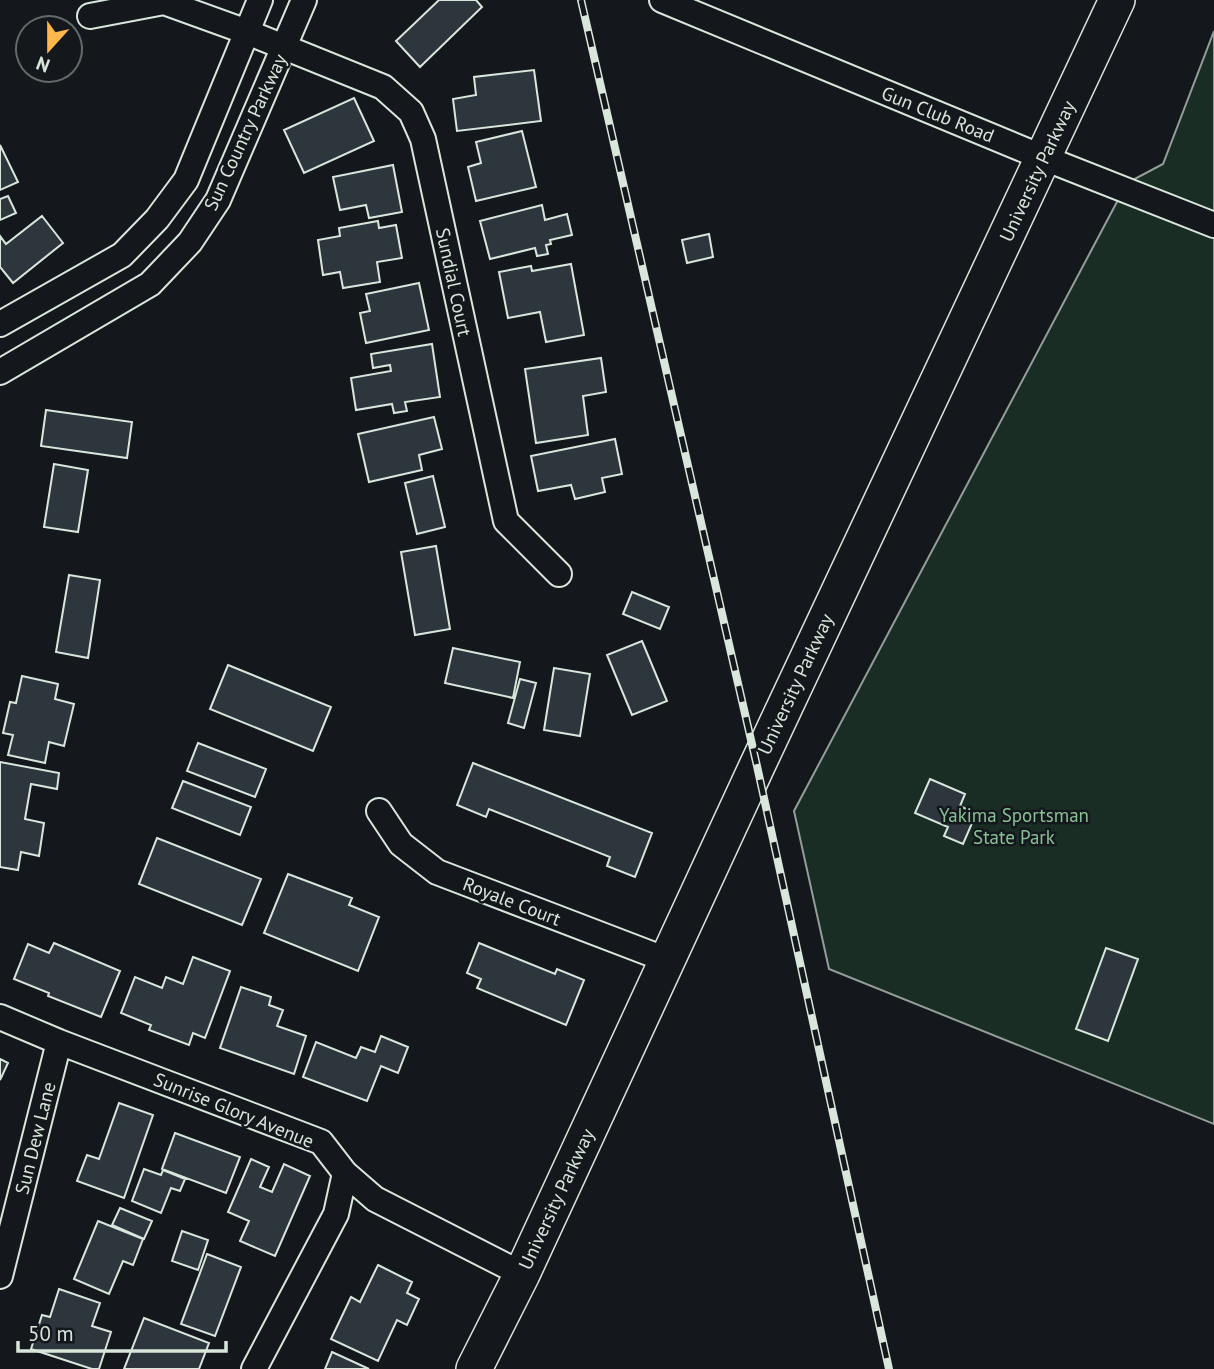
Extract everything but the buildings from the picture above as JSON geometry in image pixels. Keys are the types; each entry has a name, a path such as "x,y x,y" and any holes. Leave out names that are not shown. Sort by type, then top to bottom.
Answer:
{"main road":[{"name":"University Parkway","path":"474,1369 522,1274 1117,0"}],"street":[{"name":"Sun Country Parkway","path":"0,324 122,255 157,219 186,180 260,0"},
{"name":"Sun Country Parkway","path":"0,372 150,284 190,242 218,200 303,0"},
{"name":"Gun Club Road","path":"662,0 1044,158 1214,225"},
{"name":"Sundial Court","path":"90,16 164,2 383,87 411,112 423,139 506,521 559,574"},
{"name":"Royale Court","path":"379,811 401,844 437,872 667,960"},
{"name":"Sunrise Glory Avenue","path":"0,1017 321,1142 345,1172 375,1199 522,1274"},
{"name":"Sun Dew Lane","path":"0,1276 59,1042"},
{"path":"254,1369 336,1214 345,1172"}],"green space":[{"name":"Yakima Sportsman State Park","path":"1214,31 1214,1124 829,969 794,811 1127,183 1163,164"}],"railway":[{"path":"581,0 757,766 889,1369"}]}
